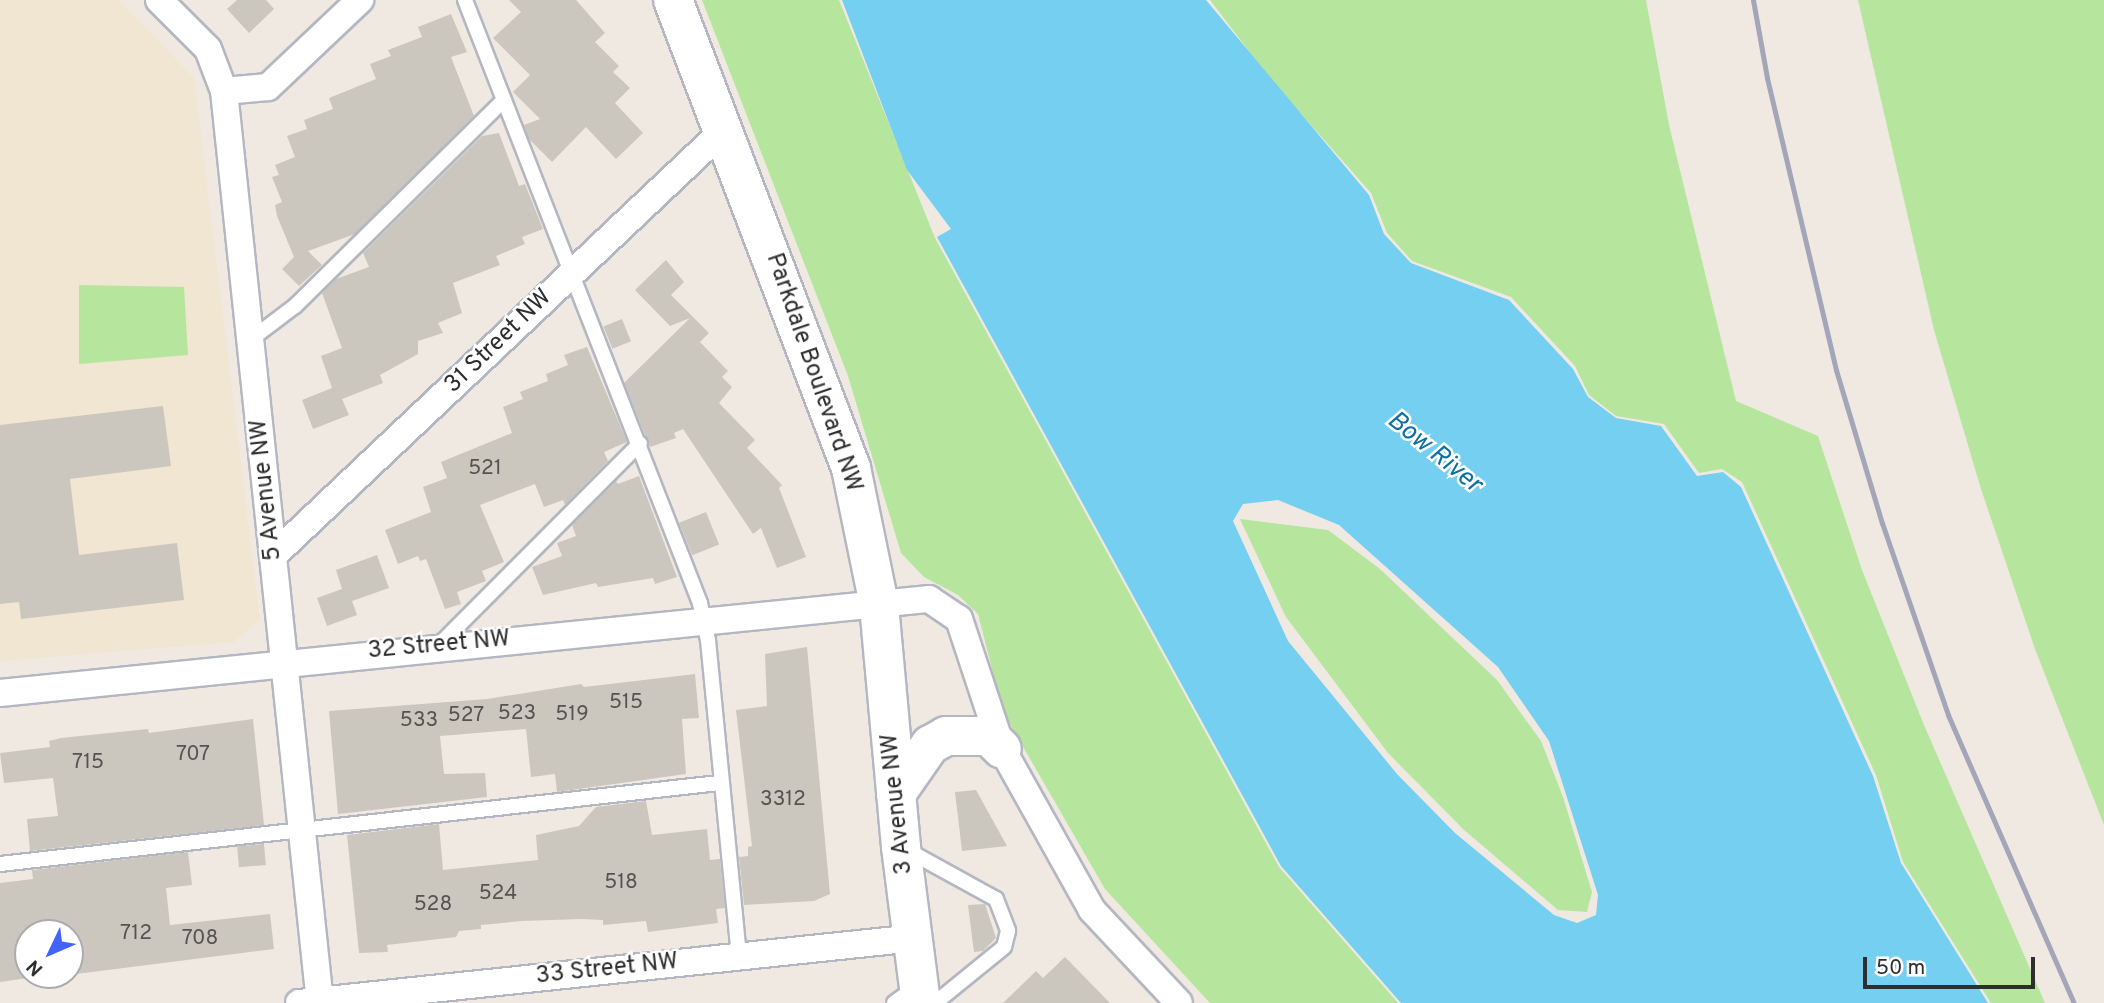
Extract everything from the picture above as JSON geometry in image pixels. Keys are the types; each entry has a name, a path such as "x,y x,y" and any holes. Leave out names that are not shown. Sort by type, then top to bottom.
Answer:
{"main road":[{"name":"Parkdale Boulevard NW","path":"673,0 725,129 852,468 879,604"},
{"name":"3 Avenue NW","path":"879,604 901,847 915,938 918,998"},
{"path":"896,794 930,745 946,736 989,736 1002,749"}],"street":[{"name":"5 Avenue NW","path":"159,0 208,49 224,91 274,555 301,832 313,1002"},
{"path":"224,91 268,87 360,0"},
{"name":"31 Street NW","path":"274,555 725,129"},
{"path":"879,604 929,599 959,619 1002,749 1092,910 1179,1003"},
{"name":"32 Street NW","path":"0,693 438,646 879,604"},
{"name":"33 Street NW","path":"313,1002 915,938"}],"lane":[{"path":"465,0 640,443 705,622 738,956"},
{"path":"250,340 295,306 504,100"},
{"path":"438,646 640,443"},
{"path":"0,864 719,783"},
{"path":"901,847 996,899 1008,931 1004,947 918,998"}],"shaded area":[{"path":"0,0 119,0 194,78 260,620 234,642 0,661"}],"green space":[{"path":"702,0 839,0 935,238 1279,867 1398,1003 1210,1003 1105,889 1003,712 978,614 958,595 924,577 901,553 848,376"},
{"path":"1210,0 1646,0 1669,125 1736,401 1818,436 1862,570 1924,725 2045,1003 1991,1003 1903,862 1876,775 1742,482 1722,469 1699,473 1664,424 1616,416 1589,395 1575,366 1511,297 1412,261 1387,233 1371,193 1267,75"},
{"path":"1858,0 2104,0 2104,825 2035,649 1981,489 1934,330"},
{"path":"79,285 184,287 188,355 79,364"},
{"path":"1240,519 1328,530 1380,569 1497,680 1541,741 1563,797 1592,892 1587,912 1558,910 1463,829 1388,753 1286,617"}],"water":[{"name":"Bow River","path":"842,0 1206,0 1369,195 1384,234 1411,263 1509,300 1573,369 1588,397 1616,418 1661,426 1697,476 1723,472 1741,487 1873,776 1901,863 1988,1003 1401,1003 1281,866 937,237 951,229 907,170","holes":["1278,500 1339,525 1498,667 1549,741 1598,895 1596,915 1577,923 1554,915 1455,833 1397,774 1288,641 1233,521 1243,504"]}],"building":[{"path":"237,0 266,0 274,9 249,33 227,9"},
{"path":"509,0 576,0 605,33 595,42 619,66 613,72 630,88 615,103 643,133 616,159 586,127 552,162 529,139 524,125 540,119 513,92 530,75 493,38 521,12"},
{"path":"451,14 467,52 451,57 474,116 355,234 308,251 322,265 299,286 282,269 294,257 277,216 275,205 282,202 272,177 279,175 275,165 295,157 287,136 307,129 304,120 333,109 329,98 376,79 370,64 391,56 388,50 422,37 418,27"},
{"path":"499,133 519,186 525,184 543,229 522,237 525,244 496,256 500,265 453,283 462,313 438,323 443,333 418,341 418,354 380,375 383,383 342,399 349,415 313,429 302,400 332,388 321,356 342,348 322,293 336,279 369,267 363,253 482,136"},
{"path":"666,260 684,282 671,295 709,333 700,342 728,371 722,377 732,387 719,403 755,440 747,448 782,485 779,488 806,557 777,568 761,528 753,534 683,429 674,433 676,438 650,447 624,383 690,318 670,326 635,290"},
{"path":"622,319 631,341 612,349 603,326"},
{"path":"587,347 627,442 604,452 608,461 565,505 563,500 544,507 535,484 480,505 504,562 482,571 486,581 457,592 461,604 445,609 426,559 420,561 418,556 398,564 385,530 431,512 423,487 447,478 441,462 512,433 503,407 523,399 520,392 548,381 546,374 568,365 564,355"},
{"path":"163,406 171,466 70,479 79,555 177,543 184,600 21,619 19,602 0,604 0,425"},
{"path":"639,476 677,577 655,584 653,578 598,587 596,583 543,595 532,567 562,556 557,543 576,536 572,525 616,481 618,484"},
{"path":"706,512 719,544 692,555 679,523"},
{"path":"377,555 389,588 352,601 357,615 327,626 317,598 342,589 336,570"},
{"path":"807,647 830,894 814,901 744,905 739,857 748,856 748,847 752,846 736,710 767,706 765,654"},
{"path":"695,674 699,718 682,719 686,774 557,792 555,774 531,777 526,729 440,736 444,774 485,773 487,797 338,814 329,711 487,699 581,684 584,687"},
{"path":"253,719 264,825 30,851 27,819 58,816 53,778 4,783 0,753 50,747 49,741 61,738 148,729 149,733"},
{"path":"976,790 1007,846 962,851 955,792"},
{"path":"646,801 652,835 707,829 710,860 720,859 725,908 716,909 718,923 648,932 646,921 603,925 603,920 522,921 481,925 481,929 459,931 456,937 387,945 388,952 359,953 347,835 439,824 443,870 538,860 536,835 579,826 596,807"},
{"path":"264,844 266,865 239,867 237,846"},
{"path":"188,852 192,885 166,888 170,925 270,914 274,949 84,973 84,919 14,919 14,980 0,982 0,883 33,879 32,870"},
{"path":"985,904 996,938 983,951 974,952 968,905"},
{"path":"1065,957 1110,1003 1003,1003 1036,971 1043,978"}],"railway":[{"path":"1753,0 1767,78 1836,370 1882,523 1948,715 2074,1003"}]}
